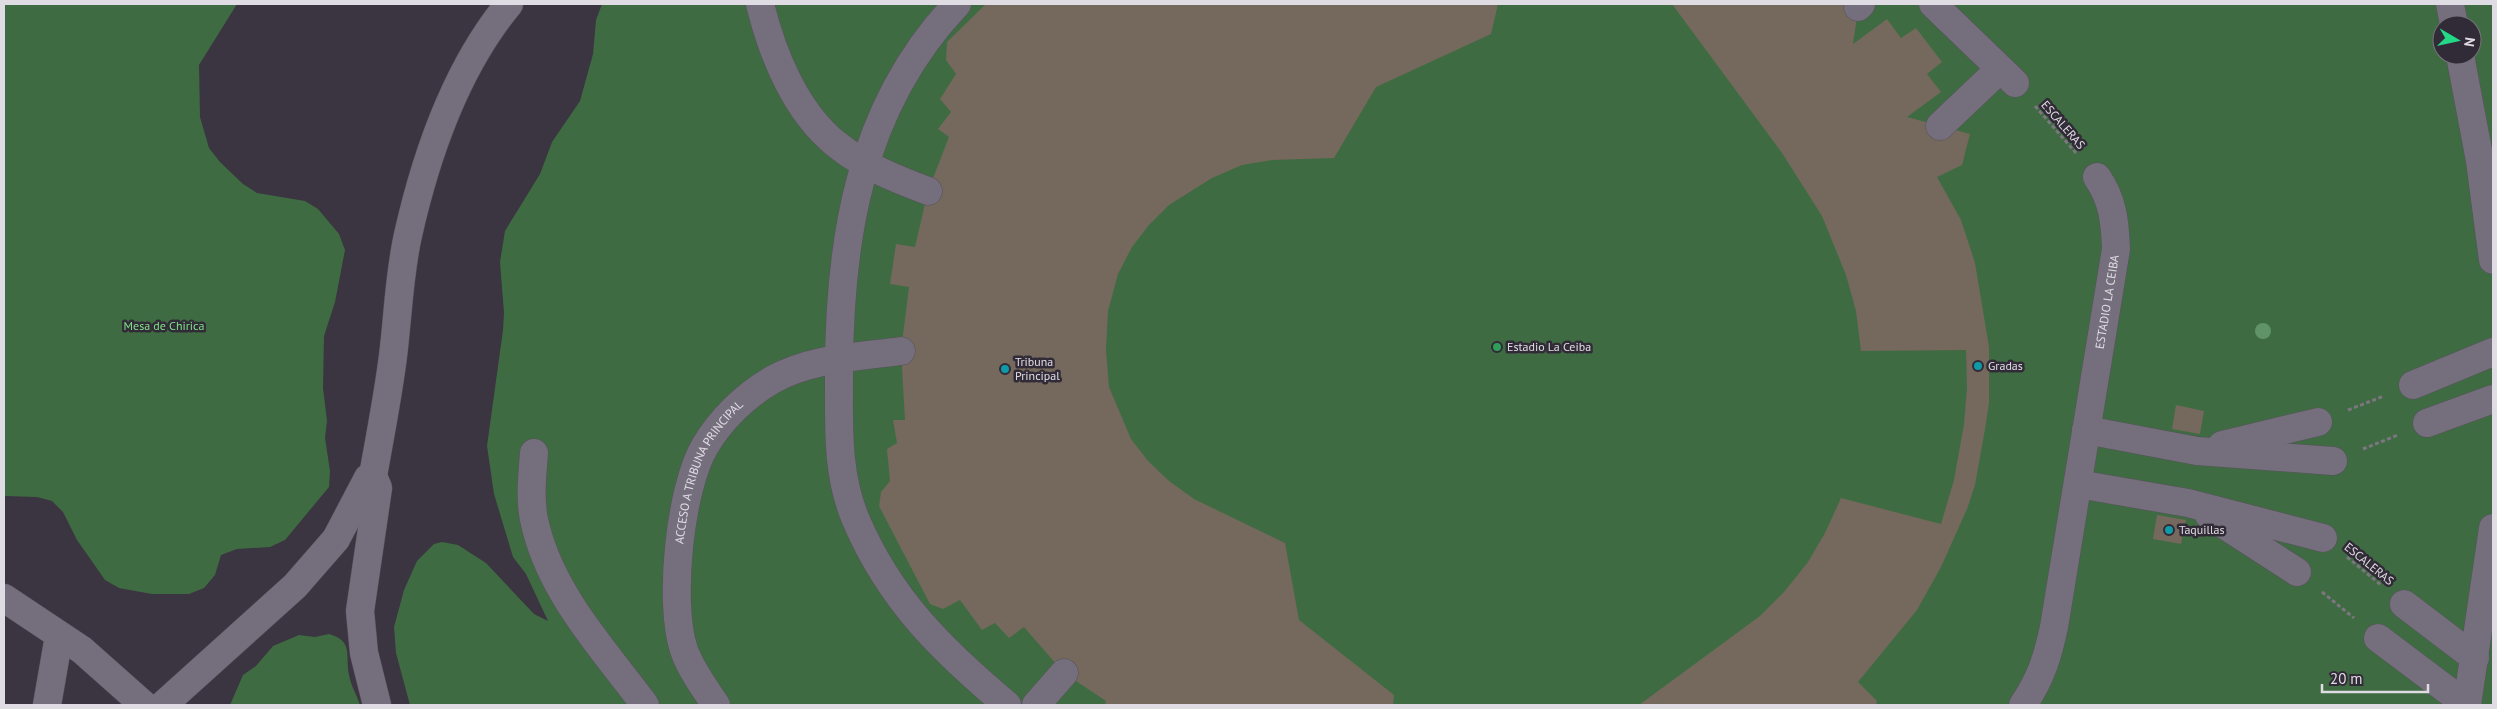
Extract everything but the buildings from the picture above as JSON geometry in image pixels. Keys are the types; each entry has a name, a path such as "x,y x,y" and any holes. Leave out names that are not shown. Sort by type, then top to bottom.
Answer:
{"street":[{"path":"377,705 364,652 360,610 378,488 373,476 393,358 408,236 426,171 461,78 491,25 508,4"},
{"path":"760,4 775,53 806,110 834,142 865,163 928,191"},
{"path":"957,4 931,31 919,49 883,116 858,187 851,225 842,301 838,359 839,436 842,472 856,520 893,589 909,611 953,657 1007,705"},
{"path":"1934,4 2007,76 1940,126"},
{"path":"2462,65 2480,161 2493,260"},
{"name":"ESTADIO LA CEIBA","path":"2023,705 2038,682 2048,652 2078,484 2116,249 2115,216 2106,189 2098,178"},
{"name":"ACCESO A TRIBUNA PRINCIPAL","path":"716,705 684,652 678,630 678,563 688,492 694,467 705,446 723,421 746,398 772,380 802,366 838,359 901,351"},
{"path":"2413,385 2493,352"},
{"path":"2427,423 2493,400"},
{"path":"2197,451 2318,422"},
{"path":"2086,430 2197,451 2333,461"},
{"path":"534,453 531,491 535,528 561,592 645,705"},
{"path":"162,705 295,586 336,539 368,478 373,476"},
{"path":"2078,484 2188,503 2323,538"},
{"path":"2188,503 2297,572"},
{"path":"2378,638 2467,705 2493,528"},
{"path":"4,598 82,650 144,705"},
{"path":"2404,604 2475,658"},
{"path":"47,705 59,636"},
{"path":"1036,705 1064,673"}],"path":[{"name":"ESCALERAS","path":"2007,76 2098,178"},
{"path":"2318,422 2413,385"},
{"path":"2333,461 2427,423"},
{"name":"ESCALERAS","path":"2323,538 2404,604"},
{"path":"2297,572 2378,638"}],"green space":[{"name":"Mesa de Chirica","path":"4,4 237,4 199,65 200,117 209,148 220,162 243,184 257,193 305,201 318,209 339,234 345,250 335,302 324,336 323,388 327,421 325,438 330,471 329,487 285,540 270,547 237,549 221,555 215,575 204,588 189,594 152,594 119,588 105,580 77,540 63,512 52,501 37,497 4,496"},
{"name":"Estadio La Ceiba","path":"602,4 2493,4 2493,705 410,705 396,653 394,627 404,590 417,561 434,544 442,542 458,545 486,563 534,614 548,621 526,574 513,557 494,494 487,446 503,330 504,313 500,262 505,231 540,174 552,142 580,101 593,54 596,20"},
{"path":"329,634 337,637 345,645 350,679 360,705 230,705 243,675 256,666 273,646 299,635 315,637"}],"place":[{"name":"Estadio La Ceiba","path":"1497,347"},
{"name":"Gradas","path":"1978,366"},
{"name":"Tribuna Principal","path":"1005,369"},
{"name":"Taquillas","path":"2169,530"}]}
